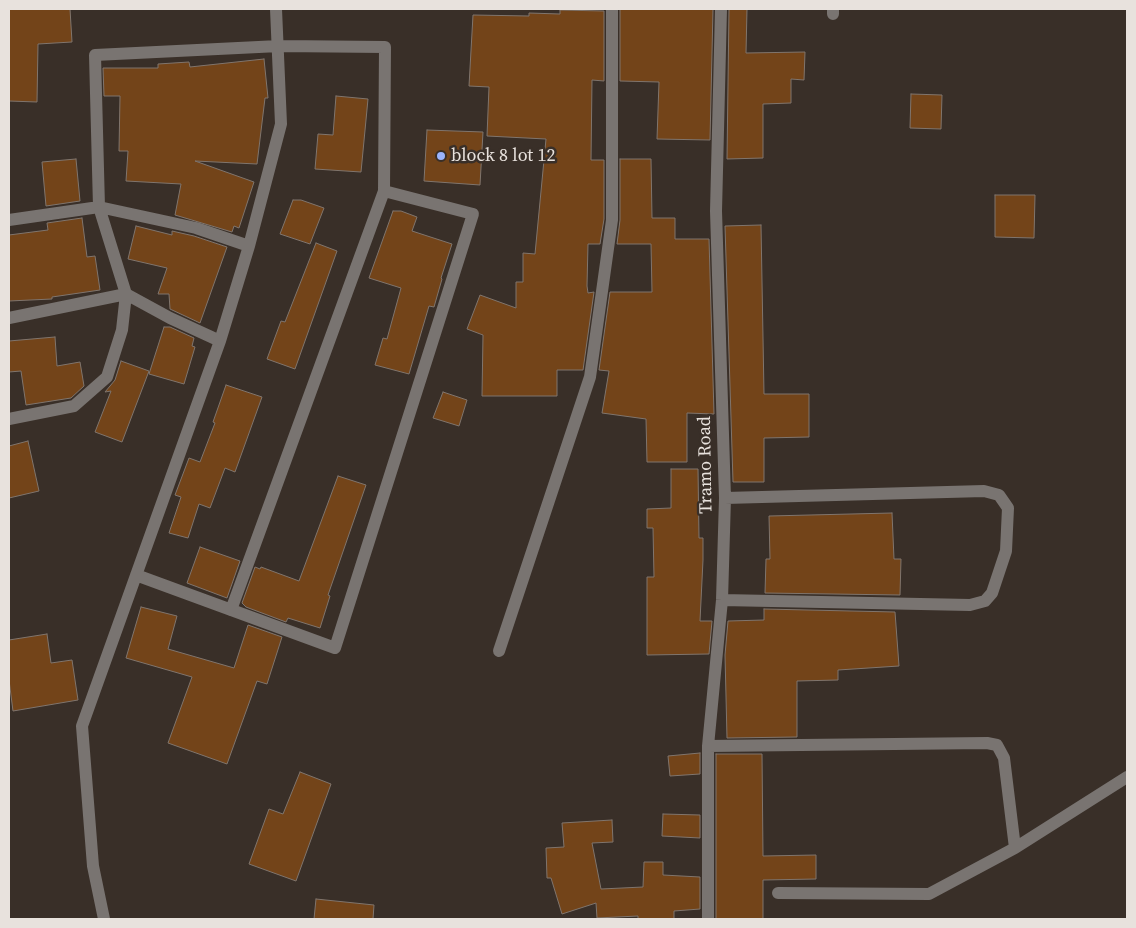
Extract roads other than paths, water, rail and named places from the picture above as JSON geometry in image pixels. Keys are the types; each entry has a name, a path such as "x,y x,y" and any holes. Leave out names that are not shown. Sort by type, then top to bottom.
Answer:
{"street":[{"path":"104,919 93,866 82,726 220,341 249,246 281,124 276,9"},
{"path":"499,651 590,377 612,220 612,9"},
{"name":"Tramo Road","path":"708,919 708,746 722,600 725,498 716,211 721,9"},
{"path":"9,419 74,406 107,377 122,330 126,294 99,207 95,55 279,46 385,48 384,191 231,610"},
{"path":"136,575 335,648 473,214 384,191"},
{"path":"9,220 99,207 196,228 249,246"},
{"path":"9,318 126,294 170,318 220,341"},
{"path":"722,600 970,605 985,602 992,593 1006,551 1008,508 999,494 984,491 725,498"},
{"path":"708,746 987,743 997,745 1004,758 1014,848"},
{"path":"778,893 929,894 1014,848 1127,777"}],"place":[{"name":"block 8 lot 12","path":"441,156"}]}
